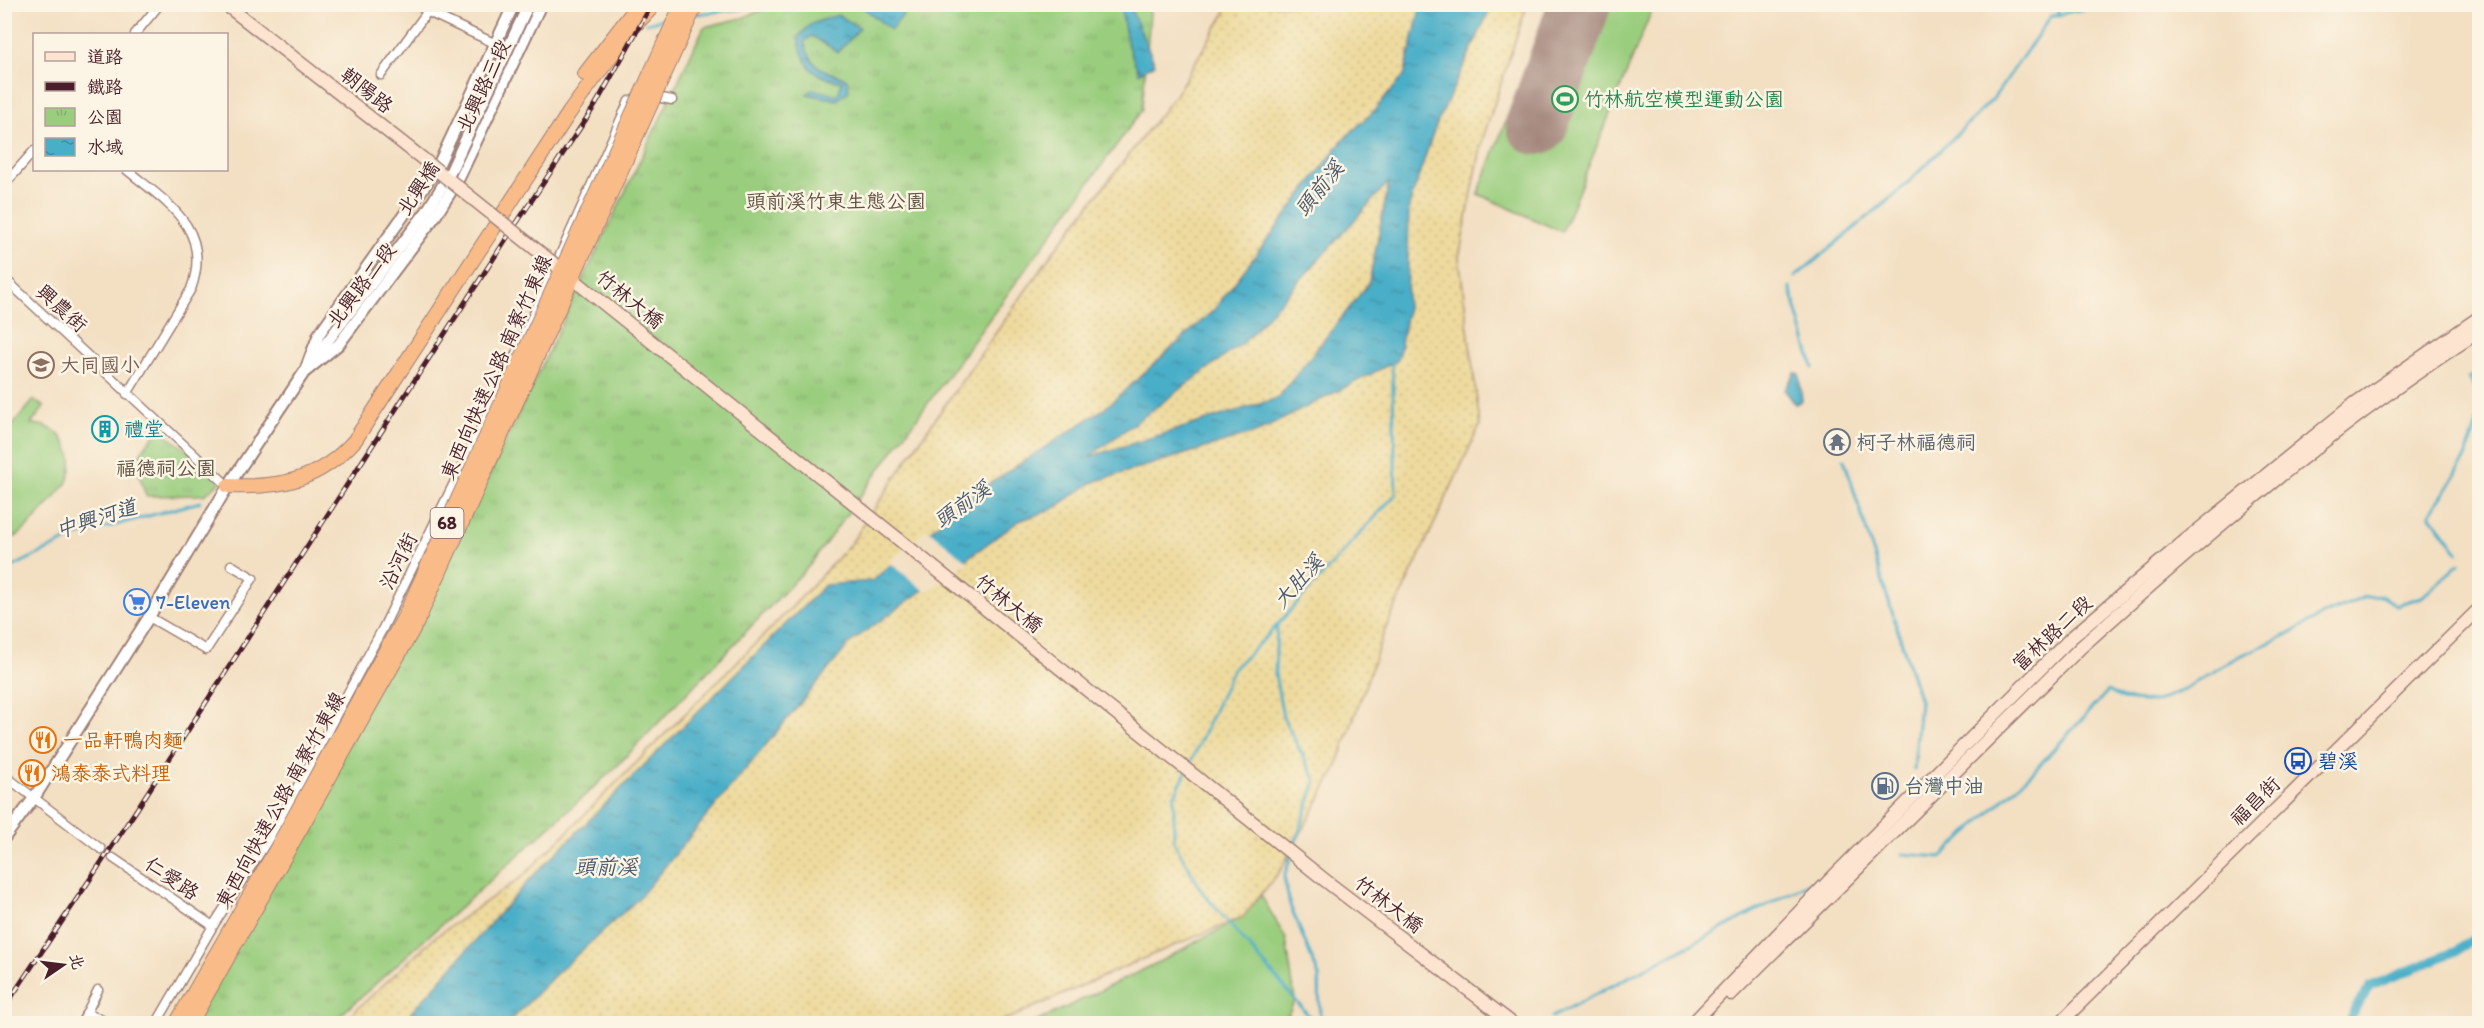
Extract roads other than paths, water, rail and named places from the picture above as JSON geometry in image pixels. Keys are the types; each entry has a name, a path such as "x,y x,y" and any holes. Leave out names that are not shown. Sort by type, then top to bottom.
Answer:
{"highway":[{"path":"228,486 264,488 292,481 313,473 343,453 355,440 590,68 639,4"},
{"path":"479,242 595,75 626,35 655,4"},
{"name":"東西向快速公路 南寮竹東線","path":"176,1023 277,848 405,616 682,4"},
{"name":"東西向快速公路 南寮竹東線","path":"190,1023 417,622 696,4"}],"main road":[{"name":"朝陽路","path":"225,4 453,180 484,207"},
{"name":"竹林大橋","path":"484,207 1307,866 1513,1023"},
{"name":"富林路二段","path":"1692,1023 1889,829 2080,648 2147,581 2354,404 2480,317"},
{"name":"富林路二段","path":"2147,581 2377,400 2480,331"},
{"name":"福昌街","path":"2059,1023 2480,608"},
{"name":"富林路二段","path":"1704,1023 1889,829"}],"street":[{"path":"136,33 160,4"},
{"path":"417,4 430,8 518,54"},
{"name":"北興路三段","path":"436,170 514,4"},
{"name":"北興路三段","path":"453,180 541,4"},
{"path":"381,75 430,8"},
{"name":"北興橋","path":"305,371 382,267 453,180 527,8"},
{"name":"沿河街","path":"156,1023 213,926 273,832 384,626 500,389 629,101 651,96 672,100"},
{"path":"4,185 33,152"},
{"name":"北興路二段","path":"4,838 34,798 149,617 228,486 305,371 319,334 436,170"},
{"path":"127,171 185,221 198,255 197,272 191,289 127,394"},
{"name":"北興路二段","path":"305,371 339,344 436,215 453,180"},
{"name":"興農街","path":"4,278 228,486"},
{"path":"149,617 206,650 253,578 231,565"},
{"path":"4,775 101,849"},
{"name":"仁愛路","path":"113,858 213,926"},
{"path":"81,1023 98,990"},
{"path":"86,1013 111,1023"}],"water":[{"path":"860,5 911,5 891,30"},
{"path":"1120,5 1129,5 1155,64 1139,73 1128,46"},
{"name":"頭前溪","path":"1421,5 1492,5 1434,130 1409,206 1407,311 1398,360 1258,432 1093,482 1053,509 1019,521 851,642 639,898 556,974 508,1023 401,1024 533,876 825,585 872,581 972,495 1104,409 1214,310 1343,140 1372,113 1404,76","holes":["1389,182 1369,283 1278,398 1089,457 1244,342"]},
{"path":"838,15 860,28 838,52 812,36 804,42 814,63 830,73 847,79 849,91 837,100 807,94 813,89 838,95 842,82 823,77 811,69 803,57 798,37 811,24"},
{"path":"1795,372 1799,374 1802,401 1795,404 1785,390"}],"waterway":[{"path":"696,14 739,9 756,4"},
{"path":"2055,4 2059,15"},
{"path":"1795,277 1898,192 1993,99 2051,16 2083,9 2085,4"},
{"path":"646,23 671,17"},
{"path":"1790,287 1813,368"},
{"name":"大肚溪","path":"1189,766 1233,669 1268,635 1396,494 1392,360"},
{"path":"2458,552 2430,514 2456,473 2471,443 2478,411 2476,393 2469,378 2479,372"},
{"path":"1844,459 1920,701 1914,770"},
{"name":"中興河道","path":"4,571 78,535 200,502"},
{"path":"1902,854 1941,857 2032,773 2108,691 2122,699 2154,702 2179,692 2240,656 2289,634 2320,616 2366,597 2382,596 2396,605 2422,597 2459,564"},
{"path":"1277,626 1275,674 1283,717 1316,781 1293,850"},
{"name":"大肚溪","path":"1186,772 1174,797 1174,842 1203,893 1316,1024"},
{"path":"1291,856 1284,877 1290,905 1319,976 1320,1024"},
{"path":"1552,1017 1817,879"},
{"path":"2348,1024 2355,1008 2371,986 2456,951 2480,935"}],"railway":[{"path":"4,1008 135,812 596,104 652,4"}],"place":[{"name":"竹林航空模型運動公園","path":"1565,99"},
{"name":"大同國小","path":"41,365"},
{"name":"禮堂","path":"105,429"},
{"name":"柯子林福德祠","path":"1837,442"},
{"name":"7-Eleven","path":"137,602"},
{"name":"一品軒鴨肉麵","path":"43,740"},
{"name":"碧溪","path":"2298,761"},
{"name":"鴻泰泰式料理","path":"32,773"},
{"name":"台灣中油","path":"1885,786"}],"park label":[{"name":"頭前溪竹東生態公園","path":"836,201"},
{"name":"福德祠公園","path":"166,468"}]}
